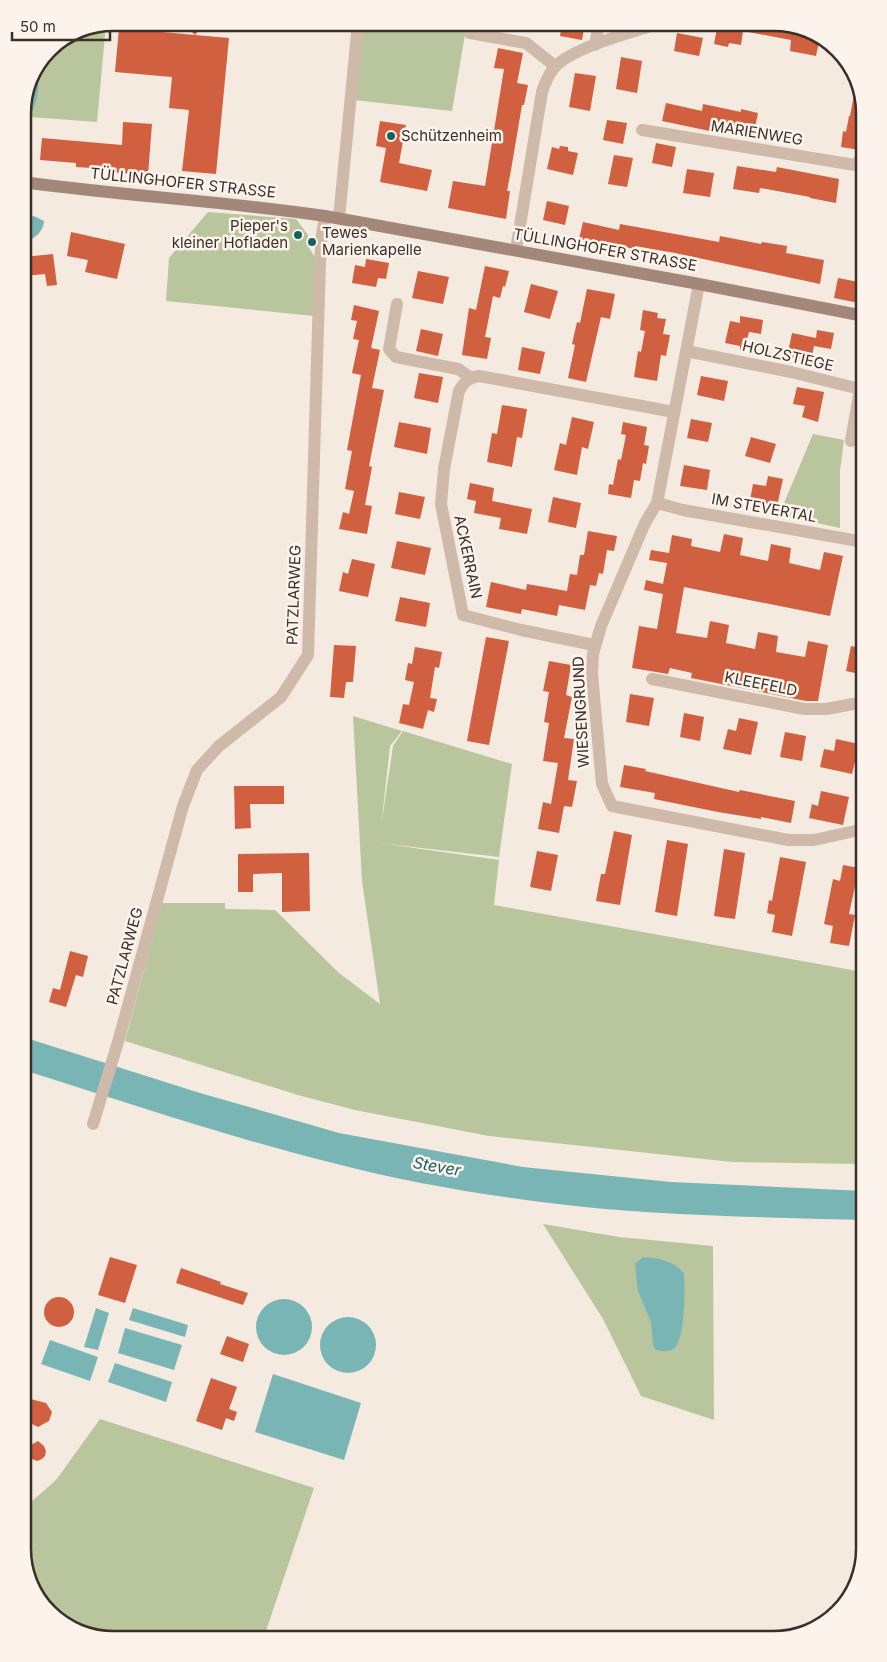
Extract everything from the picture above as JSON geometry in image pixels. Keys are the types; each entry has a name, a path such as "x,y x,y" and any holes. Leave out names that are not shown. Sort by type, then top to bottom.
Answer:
{"main road":[{"name":"TÜLLINGHOFER STRASSE","path":"31,183 275,208 339,218 856,314"}],"street":[{"path":"339,218 357,31"},
{"path":"595,45 598,31"},
{"path":"516,250 542,92 547,78 555,66 571,56 595,45 637,31"},
{"path":"470,33 526,43 555,66"},
{"name":"MARIENWEG","path":"642,130 856,164"},
{"name":"PATZLARWEG","path":"95,1119 183,806 197,770 219,746 282,697 308,656 320,271 325,216"},
{"name":"WIESENGRUND","path":"699,284 657,503 645,523 594,645 592,674 602,784 612,806 788,840 814,840 856,831"},
{"path":"397,304 389,349 396,357 458,369 470,377 479,376 674,412"},
{"name":"HOLZSTIEGE","path":"686,351 791,372 856,388"},
{"name":"ACKERRAIN","path":"470,377 459,391 444,469 441,504 463,615 521,630 594,645"},
{"name":"HOLZSTIEGE","path":"851,441 856,412"},
{"name":"IM STEVERTAL","path":"657,503 690,511 856,541"},
{"name":"KLEEFELD","path":"652,679 804,709 826,709 856,703"}],"green space":[{"path":"360,31 466,31 452,111 354,100"},
{"path":"105,32 97,122 31,117 31,108 38,82 45,68 55,55 68,45 82,38"},
{"path":"208,212 296,219 308,235 308,246 316,259 314,316 166,301 169,258"},
{"path":"813,434 844,440 840,471 840,528 779,515"},
{"path":"353,716 402,731 390,746 381,827 393,746 403,731 512,764 499,857 379,843 499,860 494,905 856,971 856,1164 732,1162 489,1136 355,1110 298,1095 125,1041 162,903 225,903 225,909 275,910 339,973 380,1004 362,881"},
{"path":"543,1224 619,1237 713,1246 714,1420 641,1396 603,1319"},
{"path":"100,1419 314,1488 266,1631 108,1631 92,1628 72,1620 55,1607 42,1590 33,1564 31,1548 31,1502 56,1480"}],"water":[{"path":"34,216 44,221 44,224 38,234 31,239 31,217"},
{"name":"Stever","path":"31,1040 200,1093 339,1133 523,1167 671,1182 856,1191 856,1220 702,1215 622,1210 581,1207 489,1195 436,1186 333,1163 177,1119 31,1073"},
{"path":"643,1257 666,1261 684,1273 682,1327 677,1346 670,1351 656,1350 653,1345 651,1322 638,1291 635,1264"},
{"path":"284,1299 304,1307 312,1327 304,1347 284,1355 264,1347 256,1327 264,1307"},
{"path":"96,1308 109,1313 98,1350 84,1347"},
{"path":"133,1308 188,1325 185,1337 129,1320"},
{"path":"342,1317 354,1317 364,1321 372,1329 376,1345 372,1361 364,1369 354,1373 342,1373 332,1369 324,1361 320,1351 320,1339 324,1329 332,1321"},
{"path":"125,1328 182,1345 174,1370 118,1353"},
{"path":"50,1340 98,1357 90,1381 41,1364"},
{"path":"115,1363 172,1382 166,1402 108,1382"},
{"path":"273,1374 361,1403 344,1460 255,1432"}],"building":[{"path":"119,31 152,31 229,38 216,174 182,171 189,110 169,108 172,77 115,72"},
{"path":"561,31 584,31 582,40 560,36"},
{"path":"716,31 743,31 741,45 729,43 728,47 714,44"},
{"path":"743,31 779,31 800,36 818,45 816,56 790,51 791,40"},
{"path":"677,33 703,38 699,56 674,51"},
{"path":"498,48 523,53 517,83 528,85 524,105 522,105 507,191 510,191 506,219 448,208 453,181 485,186 504,69 494,68"},
{"path":"621,57 642,61 637,93 616,89"},
{"path":"575,73 596,76 590,111 569,107"},
{"path":"854,97 856,114 856,149 841,147 843,131 846,132"},
{"path":"666,103 702,111 703,104 741,112 741,109 758,113 754,133 726,127 724,134 662,121"},
{"path":"607,120 627,123 623,144 603,140"},
{"path":"380,121 406,125 399,163 432,170 427,191 380,182 386,148 376,146"},
{"path":"123,122 152,124 148,175 107,172 107,169 76,167 76,163 40,160 42,138 122,145"},
{"path":"656,143 676,147 672,167 652,163"},
{"path":"560,146 568,147 568,151 578,153 573,175 547,169 552,147 559,149"},
{"path":"614,155 633,158 627,187 608,184"},
{"path":"737,166 776,172 777,167 839,179 836,203 760,188 759,193 733,189"},
{"path":"687,169 714,173 710,197 683,193"},
{"path":"547,201 569,206 565,225 543,220"},
{"path":"583,222 619,230 620,224 719,242 720,236 761,244 762,242 787,246 786,253 824,260 820,284 675,253 635,246 635,249 579,239"},
{"path":"71,232 125,244 117,279 85,272 88,260 67,256"},
{"path":"53,254 57,285 47,286 45,274 31,275 31,256"},
{"path":"366,259 389,263 386,279 378,278 376,287 352,283 355,265 365,267"},
{"path":"485,266 509,271 500,298 493,296 485,337 491,338 487,359 462,355 469,308 476,310"},
{"path":"418,271 449,277 443,304 412,298"},
{"path":"838,278 856,281 856,302 834,298"},
{"path":"531,284 558,291 550,319 524,312"},
{"path":"587,289 615,294 610,319 601,317 586,382 568,378 575,345 572,344 577,322 580,323"},
{"path":"354,305 379,311 371,348 380,350 372,388 384,390 369,466 372,467 365,505 372,506 367,534 339,529 343,512 349,514 354,491 345,489 352,451 347,450 361,375 352,373 359,340 353,339 357,321 351,320"},
{"path":"643,310 658,313 657,318 666,319 663,334 670,335 666,356 661,355 657,381 634,377 638,351 641,352 645,331 640,330"},
{"path":"740,316 763,320 761,334 749,332 744,350 740,350 740,346 725,343 730,321 740,323"},
{"path":"421,329 443,334 438,356 416,351"},
{"path":"817,330 834,333 831,349 814,346 811,361 787,357 792,333 816,338"},
{"path":"522,347 545,352 540,374 518,370"},
{"path":"419,373 443,377 438,403 414,398"},
{"path":"701,376 728,381 724,401 697,395"},
{"path":"797,387 824,392 818,422 802,417 805,406 793,404"},
{"path":"502,405 527,409 522,438 517,437 512,467 487,462 492,433 497,434"},
{"path":"572,417 594,422 588,449 582,447 577,475 554,470 560,443 566,445"},
{"path":"691,419 712,423 708,442 687,438"},
{"path":"399,422 431,428 427,454 394,447"},
{"path":"623,422 647,427 644,445 649,446 646,464 643,463 640,481 634,480 631,498 608,494 609,484 613,485 618,459 621,460 626,435 621,434"},
{"path":"751,437 776,444 770,463 745,456"},
{"path":"684,465 710,470 707,490 680,486"},
{"path":"768,476 783,479 777,506 750,500 753,484 766,486"},
{"path":"470,483 494,488 492,501 532,509 527,534 499,529 501,518 474,513 476,501 467,499"},
{"path":"399,492 425,497 420,519 395,514"},
{"path":"553,497 581,503 576,528 548,522"},
{"path":"588,531 617,536 614,551 607,550 603,574 599,573 596,586 590,585 585,610 559,605 557,616 522,609 521,614 486,607 491,582 526,590 527,584 567,591 570,574 577,575 580,555 584,555"},
{"path":"724,534 743,538 740,555 768,561 771,544 791,548 789,563 820,570 824,552 843,556 830,616 684,587 676,633 707,638 710,621 729,625 726,643 755,649 758,632 778,636 776,652 805,657 808,641 828,645 818,701 806,701 691,678 692,673 670,668 668,674 632,668 639,626 657,629 663,594 644,590 646,580 663,584 667,563 649,560 651,550 669,553 672,535 692,539 691,546 720,552"},
{"path":"397,541 431,548 425,575 391,568"},
{"path":"352,559 375,564 368,597 339,591 343,572 348,574"},
{"path":"400,597 430,603 426,627 395,621"},
{"path":"486,637 509,641 489,745 467,741"},
{"path":"334,645 356,646 353,682 346,682 344,698 330,697"},
{"path":"851,646 856,647 856,673 846,671"},
{"path":"415,647 442,652 439,668 435,667 430,698 437,699 434,712 428,710 423,729 399,723 403,704 409,705 414,682 405,680 408,663 412,664"},
{"path":"549,661 571,665 566,695 572,697 564,738 574,739 568,780 577,781 572,807 564,806 559,833 538,829 543,802 551,804 558,763 543,761 549,723 544,722 549,692 543,691"},
{"path":"630,694 654,698 649,726 626,722"},
{"path":"684,713 704,717 700,741 680,737"},
{"path":"739,718 758,722 751,755 723,749 728,729 736,731"},
{"path":"785,732 806,736 802,761 780,757"},
{"path":"836,739 856,743 856,757 852,774 820,767 824,749 834,751"},
{"path":"624,765 739,792 740,790 795,801 791,823 718,812 654,799 655,793 620,787"},
{"path":"234,786 284,786 284,804 250,804 251,828 235,829"},
{"path":"821,791 849,797 843,825 809,818 812,804 818,806"},
{"path":"614,831 632,835 620,905 596,901 601,874 605,874"},
{"path":"667,840 688,844 677,916 655,912"},
{"path":"724,849 745,853 735,919 714,916"},
{"path":"537,851 558,855 551,891 530,887"},
{"path":"309,853 310,911 282,912 282,873 253,874 253,892 238,892 238,854"},
{"path":"780,857 806,862 792,936 772,932 775,915 767,913 769,900 772,901"},
{"path":"843,865 856,867 856,882 849,914 855,915 849,946 830,943 833,926 824,924 833,879 840,881"},
{"path":"70,951 88,956 83,977 76,975 66,1007 49,1002 53,988 60,990"},
{"path":"110,1257 137,1265 125,1303 98,1295"},
{"path":"181,1268 248,1293 243,1305 176,1283"},
{"path":"59,1297 70,1301 74,1312 70,1323 59,1327 48,1323 44,1312 48,1301"},
{"path":"227,1336 249,1344 243,1362 220,1354"},
{"path":"211,1378 237,1387 229,1409 237,1412 234,1421 226,1418 222,1430 196,1421"},
{"path":"31,1399 46,1403 52,1412 49,1421 38,1427 31,1424"},
{"path":"38,1441 44,1446 46,1451 42,1459 37,1461 32,1459 31,1445"}],"waterway":[{"path":"31,110 36,88"}],"place":[{"name":"Schützenheim","path":"391,136"},
{"name":"Pieper's kleiner Hofladen","path":"298,235"},
{"name":"Tewes Marienkapelle","path":"312,242"}]}
